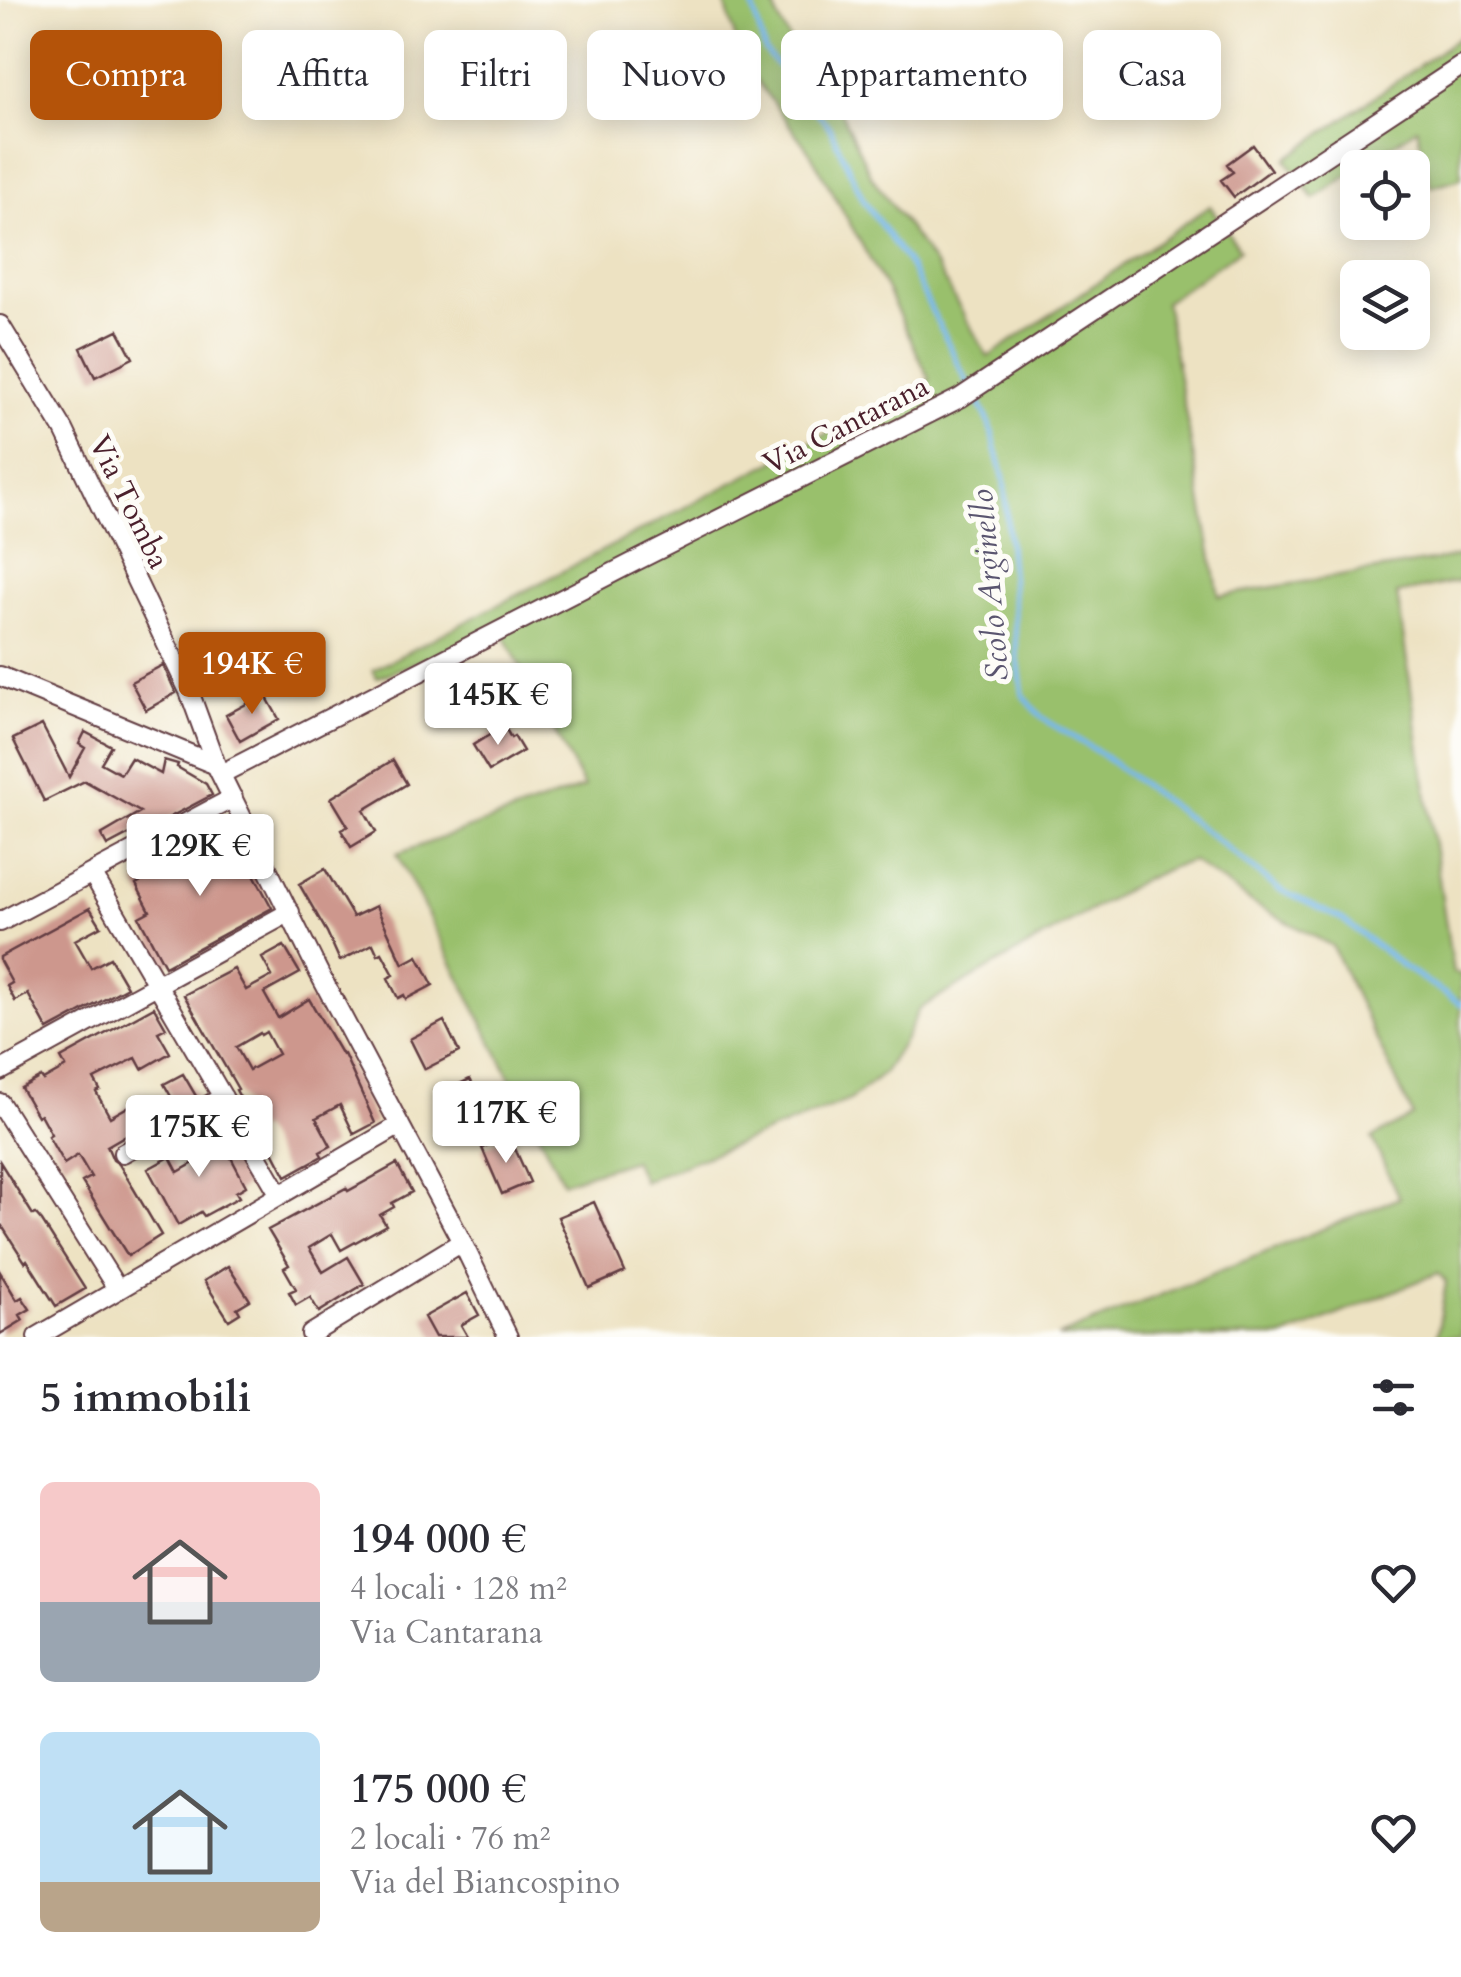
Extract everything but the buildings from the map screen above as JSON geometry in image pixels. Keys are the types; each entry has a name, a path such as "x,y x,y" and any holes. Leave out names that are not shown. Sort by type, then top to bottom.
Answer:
{"street":[{"name":"Via Cantarana","path":"219,770 972,391 1461,66"},
{"name":"Via Tomba","path":"0,325 64,430 189,691 219,770 319,973 508,1337"},
{"path":"0,676 219,770"},
{"path":"0,922 233,798"},
{"path":"92,873 280,1195"},
{"path":"0,1072 290,912"},
{"path":"123,1154 223,1096"},
{"path":"0,1103 118,1290"},
{"path":"37,1337 400,1125"},
{"path":"310,1334 462,1242"}],"green space":[{"path":"724,0 772,0 785,30 781,30 781,114 761,87 761,30 733,30"},
{"path":"1461,36 1461,178 1431,187 1430,150 1422,150 1417,128 1385,150 1340,150 1340,181 1314,199 1286,159"},
{"path":"786,120 845,120 871,176 937,268 988,357 1210,206 1240,250 1165,302 1219,596 1461,556 1461,581 1397,594 1453,973 1461,974 1461,1337 1437,1337 1446,1282 1438,1273 1284,1337 1057,1337 1399,1198 1372,1138 1413,1116 1332,946 1254,904 1192,861 1143,880 919,1009 883,1074 850,1100 643,1181 633,1160 563,1182 397,854 584,787 501,630 377,678 373,670 930,380 887,290 811,154"}],"waterway":[{"name":"Scolo Arginello","path":"751,0 765,51 830,128 864,201 909,265 969,385"},
{"name":"Scolo Arginello","path":"975,395 989,422 1004,479 1023,695 1042,718 1098,752 1278,889 1342,919 1405,968 1461,1004"}]}
